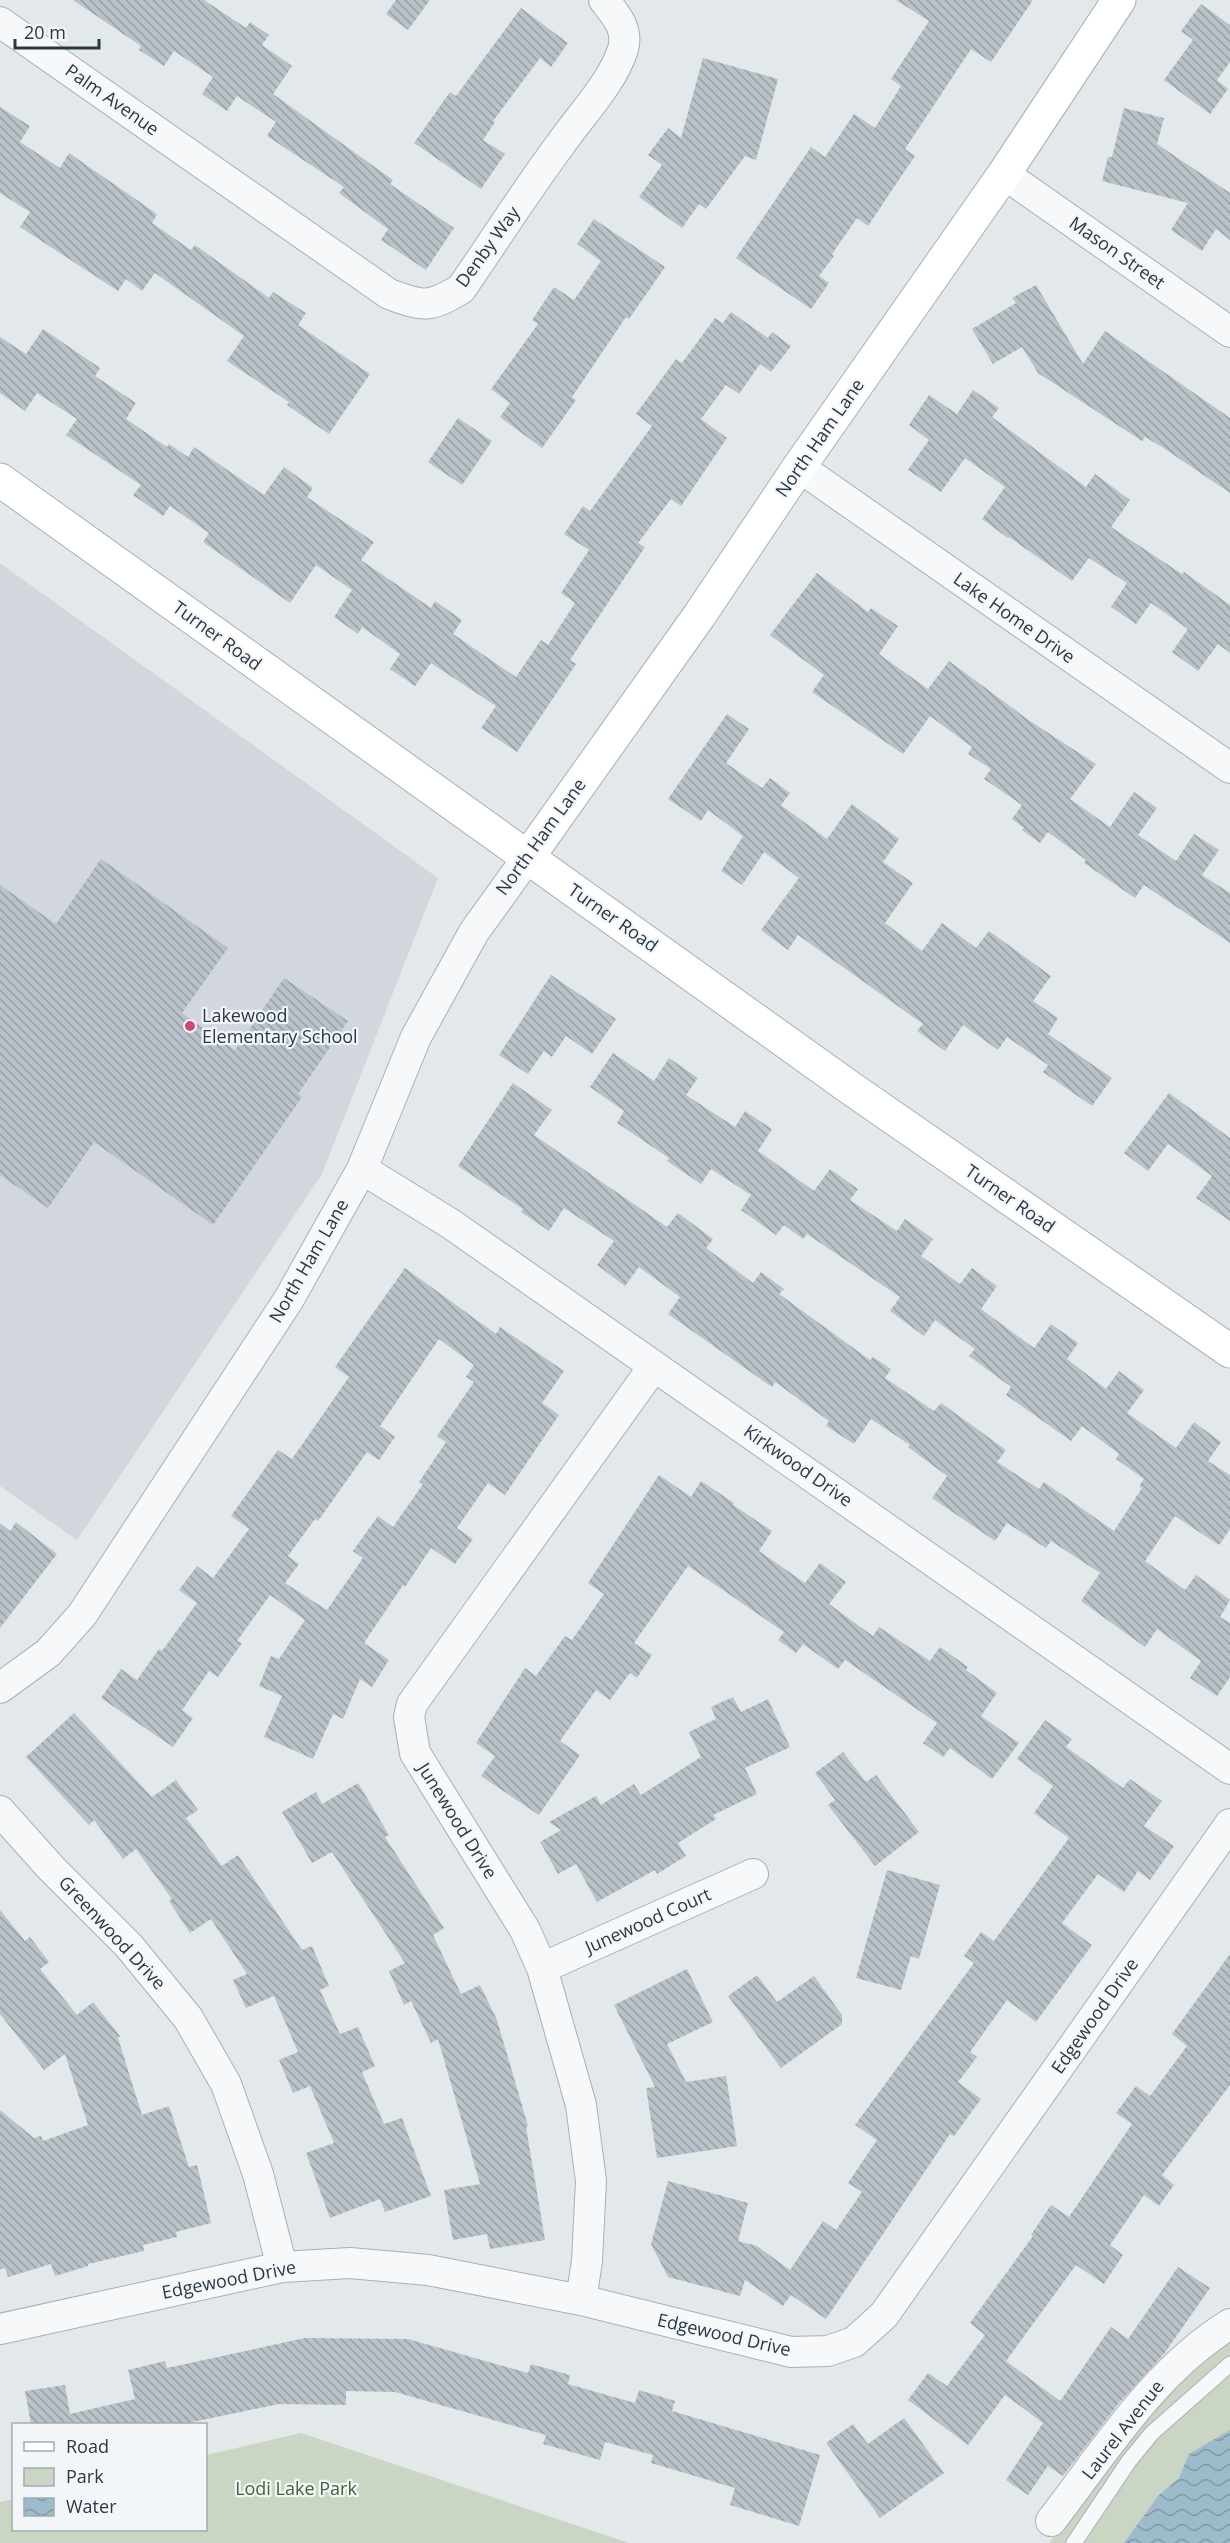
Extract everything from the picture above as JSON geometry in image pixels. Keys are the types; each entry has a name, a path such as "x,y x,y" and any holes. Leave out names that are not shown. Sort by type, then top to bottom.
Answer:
{"main road":[{"name":"North Ham Lane","path":"528,857 699,616 799,467 1004,174 1119,0"},
{"name":"Turner Road","path":"0,480 849,1087 1230,1351"}],"street":[{"name":"Denby Way","path":"224,178 389,294 416,304 437,303 461,289 558,147 612,74 623,48 624,32 619,19 604,0"},
{"name":"Palm Avenue","path":"0,22 224,178"},
{"name":"Mason Street","path":"1004,174 1230,332"},
{"name":"Lake Home Drive","path":"799,467 1230,768"},
{"name":"North Ham Lane","path":"0,1688 48,1653 81,1616 289,1299 362,1169 416,1037 474,932 528,857"},
{"name":"Kirkwood Drive","path":"362,1169 451,1224 1230,1769"},
{"name":"Junewood Drive","path":"581,2300 587,2261 591,2181 581,2104 542,1968 525,1930 415,1753 409,1717 412,1704 654,1366"},
{"name":"Greenwood Drive","path":"0,1811 52,1869 129,1946 188,2018 226,2084 258,2174 282,2267"},
{"name":"Edgewood Drive","path":"0,2329 282,2267 350,2264 428,2270 581,2300 791,2352 828,2351 854,2342 884,2315 1230,1824"},
{"name":"Junewood Court","path":"542,1968 753,1874"},
{"name":"Laurel Avenue","path":"1051,2521 1160,2380 1211,2336 1230,2324"}],"lane":[{"path":"1074,2543 1129,2461 1152,2433 1230,2364"}],"shaded area":[{"name":"Lakewood Elementary School","path":"0,563 438,878 322,1174 77,1540 0,1486"}],"green space":[{"path":"1230,2339 1230,2543 1049,2543 1112,2460 1146,2420 1204,2359"},
{"name":"Lodi Lake Park","path":"301,2433 629,2543 0,2543 0,2502 12,2499 12,2531 207,2531 207,2455"}],"water":[{"path":"1230,2430 1230,2543 1124,2543 1158,2496 1179,2478 1189,2454"}],"building":[{"path":"73,0 204,0 246,28 250,22 269,35 262,45 292,66 273,94 393,180 390,184 454,228 426,270 381,240 388,229 339,193 344,187 267,136 276,122 237,96 227,111 202,94 213,77 174,51 164,66 139,50 141,46"},
{"path":"396,0 430,0 408,30 386,14"},
{"path":"896,0 1033,0 991,62 971,49 905,149 915,156 868,226 857,218 832,254 834,256 819,276 829,283 811,309 736,258 811,147 825,157 854,114 875,128 901,86 891,79 929,21"},
{"path":"1201,4 1230,25 1230,62 1217,80 1228,89 1210,114 1164,80 1193,40 1181,31"},
{"path":"521,8 568,43 551,67 540,58 493,121 495,122 483,140 505,154 481,189 414,143 450,92 456,96"},
{"path":"703,58 778,79 756,160 745,156 706,209 699,204 682,228 639,197 662,165 648,155 668,128 681,138"},
{"path":"0,107 30,126 20,142 60,168 69,153 157,214 152,223 191,250 195,245 269,298 273,292 306,313 298,325 370,374 329,434 287,405 289,402 227,361 244,336 155,273 142,291 126,279 118,291 20,227 30,212 0,193"},
{"path":"1124,108 1164,118 1157,144 1230,193 1230,240 1216,229 1202,251 1171,230 1188,203 1102,181 1108,157 1112,157"},
{"path":"594,219 665,267 629,319 626,317 572,397 576,400 542,448 500,417 510,403 491,389 538,324 532,320 554,287 574,300 601,261 577,244"},
{"path":"1036,285 1083,364 1105,331 1230,418 1230,493 1162,447 1145,437 1142,441 1038,373 1022,347 993,364 972,329 1016,303 1012,298"},
{"path":"731,312 768,338 772,332 791,346 771,372 760,364 739,394 726,385 701,419 727,438 681,506 671,499 638,543 645,547 570,660 576,664 517,752 481,728 496,706 431,663 415,686 390,669 400,654 362,627 358,634 334,617 352,590 316,565 290,603 203,542 209,533 170,506 163,516 133,495 141,485 66,435 77,419 37,393 25,411 0,393 0,337 26,354 43,329 100,368 95,376 136,403 126,419 167,447 169,444 188,457 194,447 264,495 284,467 313,488 307,497 374,542 361,560 431,608 435,601 462,620 453,634 516,677 541,640 548,645 575,603 561,593 589,550 564,534 583,506 590,511 652,426 636,414 676,359 682,363 715,318 723,323"},
{"path":"973,390 999,408 992,417 1086,487 1095,474 1130,500 1111,527 1182,574 1184,572 1230,605 1230,653 1218,644 1198,671 1172,652 1188,629 1151,603 1136,624 1111,607 1127,583 1089,558 1072,581 982,519 1005,487 965,458 941,492 908,470 929,440 909,425 929,395 957,414"},
{"path":"458,418 492,441 462,485 428,462"},
{"path":"817,573 868,612 871,608 898,626 879,654 928,689 949,661 1030,721 1096,764 1070,799 1110,827 1134,792 1157,808 1138,835 1176,861 1194,834 1219,850 1202,875 1230,893 1230,943 1144,885 1135,898 1084,863 1086,860 1048,832 1040,843 1022,830 1024,828 1012,819 1022,805 984,779 991,769 968,754 972,747 930,716 903,754 812,692 824,675 770,635"},
{"path":"727,714 749,729 726,763 762,788 770,778 790,793 781,805 827,839 852,804 899,839 883,862 913,883 885,923 922,951 942,923 976,948 989,931 1051,976 1033,1001 1058,1018 1048,1034 1112,1078 1092,1106 1043,1072 1048,1065 1007,1037 998,1050 963,1025 945,1051 917,1031 923,1024 798,935 788,950 761,930 799,878 764,852 742,885 721,871 743,836 708,810 701,821 668,799"},
{"path":"101,859 228,948 182,1013 235,1050 284,978 348,1021 298,1094 302,1097 213,1225 94,1142 48,1208 0,1175 0,885 56,924"},
{"path":"551,975 616,1019 592,1054 566,1036 552,1057 544,1051 528,1074 499,1055"},
{"path":"613,1053 654,1081 669,1058 698,1078 686,1095 735,1127 745,1111 772,1129 758,1151 814,1191 830,1169 858,1189 850,1200 897,1231 905,1219 933,1239 921,1256 960,1284 972,1268 997,1286 981,1309 1034,1348 1051,1324 1078,1343 1067,1359 1106,1389 1119,1371 1144,1390 1127,1413 1176,1448 1194,1422 1221,1442 1208,1461 1230,1475 1230,1529 1219,1545 1175,1516 1145,1561 1185,1590 1196,1575 1230,1600 1220,1617 1230,1623 1230,1677 1217,1696 1190,1678 1201,1661 1157,1629 1145,1647 1081,1601 1100,1573 1051,1541 1046,1548 1007,1523 995,1541 932,1498 947,1476 908,1447 910,1445 871,1419 854,1444 826,1426 829,1421 775,1382 772,1387 668,1314 680,1297 639,1267 625,1286 597,1265 614,1241 564,1208 549,1231 521,1212 523,1209 458,1166 513,1083 552,1110 534,1135 667,1227 678,1213 713,1239 706,1248 753,1283 761,1272 784,1289 779,1294 870,1360 873,1357 891,1369 885,1378 934,1411 941,1403 1006,1450 997,1462 1039,1489 1044,1482 1114,1531 1142,1488 1139,1486 1144,1479 1116,1459 1119,1454 1082,1426 1071,1441 1006,1395 1011,1387 969,1356 975,1349 935,1320 924,1336 890,1311 900,1297 807,1234 803,1239 784,1225 776,1235 741,1210 751,1195 711,1169 701,1184 667,1161 669,1158 617,1123 624,1111 590,1087"},
{"path":"1169,1093 1230,1138 1230,1221 1196,1198 1212,1176 1168,1144 1148,1171 1124,1153"},
{"path":"405,1268 496,1334 500,1327 564,1371 542,1403 559,1415 505,1495 488,1483 457,1528 473,1539 455,1564 431,1548 405,1587 403,1585 364,1643 389,1660 372,1687 360,1679 343,1719 333,1714 313,1759 264,1737 282,1696 259,1686 271,1656 279,1659 305,1620 270,1595 237,1641 242,1643 218,1677 209,1671 182,1710 193,1718 173,1747 101,1698 121,1669 137,1680 159,1649 162,1651 197,1603 179,1590 197,1566 213,1578 249,1529 231,1516 278,1450 292,1459 349,1377 335,1367","holes":["439,1339 474,1365 466,1377 474,1382 437,1436 446,1442 419,1482 423,1484 393,1527 378,1516 353,1551 363,1558 327,1610 285,1583 299,1564 288,1556 315,1519 318,1521 367,1452 379,1460 395,1437 380,1426"]},
{"path":"659,1475 691,1497 701,1481 772,1531 759,1551 805,1583 820,1563 846,1582 829,1604 873,1636 879,1627 930,1661 940,1647 968,1667 966,1670 997,1693 981,1716 1019,1743 992,1779 950,1748 943,1757 923,1743 937,1723 845,1660 838,1669 803,1644 796,1653 778,1640 784,1632 688,1566 634,1643 652,1655 637,1678 630,1673 610,1700 596,1690 560,1741 580,1755 539,1815 481,1776 495,1756 476,1743 525,1668 536,1676 565,1636 572,1640 604,1594 588,1583"},
{"path":"16,1522 57,1554 0,1628 0,1523 10,1531"},
{"path":"733,1697 741,1712 768,1699 790,1747 745,1768 757,1794 713,1815 716,1819 678,1843 686,1856 657,1874 655,1870 597,1902 576,1864 558,1874 540,1842 561,1830 549,1822 596,1796 601,1805 634,1784 641,1795 701,1757 689,1732 716,1719 711,1707"},
{"path":"74,1713 152,1797 176,1780 198,1810 186,1818 222,1866 238,1855 302,1950 312,1946 329,1986 320,1990 340,2034 358,2027 375,2066 362,2072 384,2124 402,2118 431,2196 385,2212 380,2199 330,2218 306,2153 334,2143 310,2086 293,2093 279,2060 298,2052 274,1996 246,2008 233,1980 247,1974 211,1919 190,1933 169,1901 172,1899 136,1849 123,1859 94,1820 89,1825 26,1757"},
{"path":"1045,1720 1072,1739 1066,1747 1123,1788 1130,1779 1162,1801 1144,1826 1174,1846 1150,1880 1138,1871 1124,1892 1098,1874 1062,1923 1092,1945 1036,2022 1007,2000 970,2052 977,2057 958,2082 981,2099 954,2136 950,2134 826,2319 791,2295 783,2306 745,2280 740,2296 668,2277 651,2244 668,2181 748,2203 738,2241 757,2246 790,2270 823,2221 836,2230 862,2192 848,2183 877,2140 855,2125 974,1963 964,1956 981,1932 994,1941 1069,1838 1034,1813 1053,1786 1017,1759"},
{"path":"843,1752 866,1782 876,1775 919,1832 875,1866 828,1805 835,1800 815,1773"},
{"path":"358,1783 389,1835 385,1837 444,1928 433,1935 461,1994 480,1985 497,2020 528,2126 526,2127 545,2240 490,2249 487,2234 453,2240 444,2190 480,2184 438,2039 431,2043 411,2001 404,2005 389,1971 405,1963 332,1852 312,1863 282,1812 316,1792 322,1804"},
{"path":"887,1870 940,1885 919,1959 911,1956 901,1990 856,1978"},
{"path":"0,1910 25,1941 30,1937 49,1962 40,1969 77,2015 93,2002 120,2036 118,2038 142,2115 169,2106 189,2167 197,2165 211,2223 176,2232 177,2237 143,2245 144,2251 88,2264 88,2266 55,2276 51,2264 8,2277 5,2268 0,2269 0,2110 34,2138 41,2136 43,2141 88,2125 65,2054 44,2070 0,2014"},
{"path":"1230,1954 1230,2085 1162,2175 1174,2185 1159,2206 1144,2195 1110,2245 1123,2255 1104,2284 1076,2265 1006,2361 1060,2401 1111,2327 1128,2339 1178,2267 1210,2288 1164,2354 1119,2403 1063,2476 1048,2466 1028,2495 1006,2480 1043,2423 1005,2395 968,2445 908,2400 928,2373 947,2386 985,2335 970,2323 1033,2236 1031,2235 1051,2205 1069,2217 1132,2124 1116,2113 1136,2086 1150,2096 1187,2046 1172,2034"},
{"path":"687,1969 713,2022 667,2044 686,2082 726,2076 737,2146 657,2158 646,2088 655,2087 614,2005"},
{"path":"757,1975 777,2002 814,1976 842,2015 842,2024 781,2068 728,1996"},
{"path":"305,2338 408,2339 528,2373 531,2364 570,2375 568,2384 635,2403 639,2390 675,2401 672,2411 820,2455 799,2526 730,2505 735,2488 651,2463 653,2455 605,2442 600,2460 543,2444 546,2435 395,2392 346,2391 346,2405 279,2404 188,2423 31,2423 25,2391 65,2385 70,2414 135,2399 128,2370 165,2361 167,2368"},
{"path":"904,2418 944,2473 880,2518 826,2443 853,2424 868,2444"}],"place":[{"name":"Lakewood Elementary School","path":"190,1026"}]}
